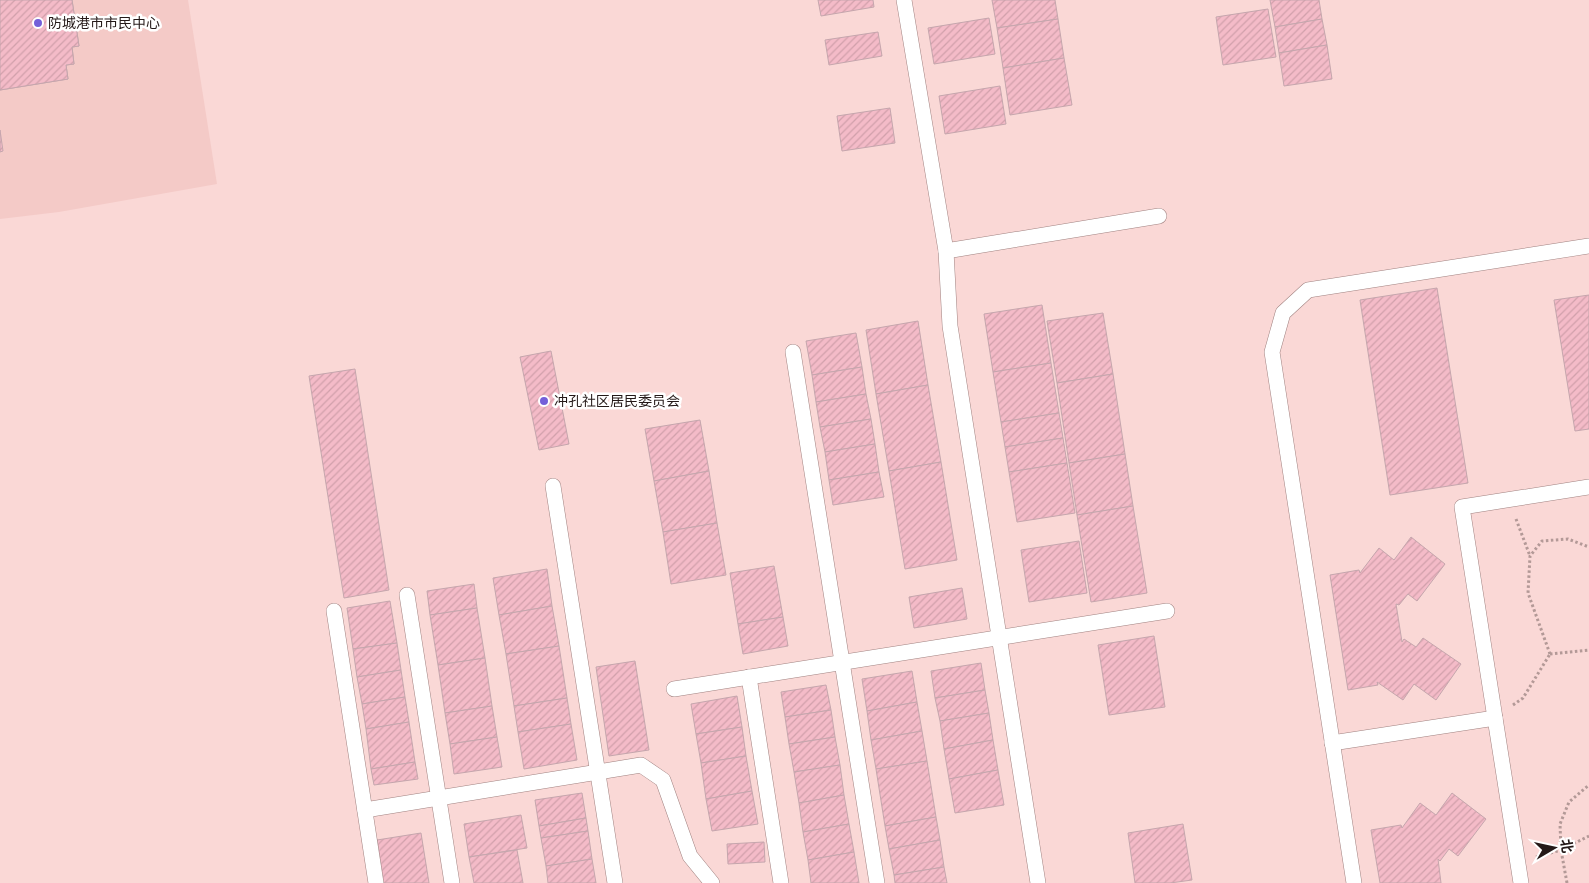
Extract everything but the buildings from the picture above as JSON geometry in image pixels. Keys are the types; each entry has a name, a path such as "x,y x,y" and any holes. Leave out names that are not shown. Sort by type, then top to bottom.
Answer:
{"lane":[{"path":"904,0 946,251 950,326 1038,883"},
{"path":"946,251 1159,216"},
{"path":"1354,883 1272,352 1283,313 1308,290 1589,246"},
{"path":"793,352 877,883"},
{"path":"553,486 615,883"},
{"path":"1521,883 1462,507 1589,487"},
{"path":"407,595 452,883"},
{"path":"334,611 376,883"},
{"path":"674,689 1167,611"},
{"path":"749,677 781,883"},
{"path":"1332,743 1496,718"},
{"path":"365,810 641,766 663,780 690,856 712,883"}],"path":[{"path":"1508,500 1530,556 1528,593 1550,654"},
{"path":"1530,556 1542,541 1568,539 1589,547"},
{"path":"1550,654 1589,650"},
{"path":"1496,718 1523,698 1550,654"},
{"path":"1567,883 1561,850 1560,824 1570,802 1589,785"},
{"path":"1518,861 1561,850 1589,836"}],"shaded area":[{"name":"防城港市市民中心","path":"0,0 188,0 217,184 59,212 0,219"}],"place":[{"name":"防城港市市民中心","path":"38,23"},
{"name":"冲孔社区居民委员会","path":"544,401"}]}
